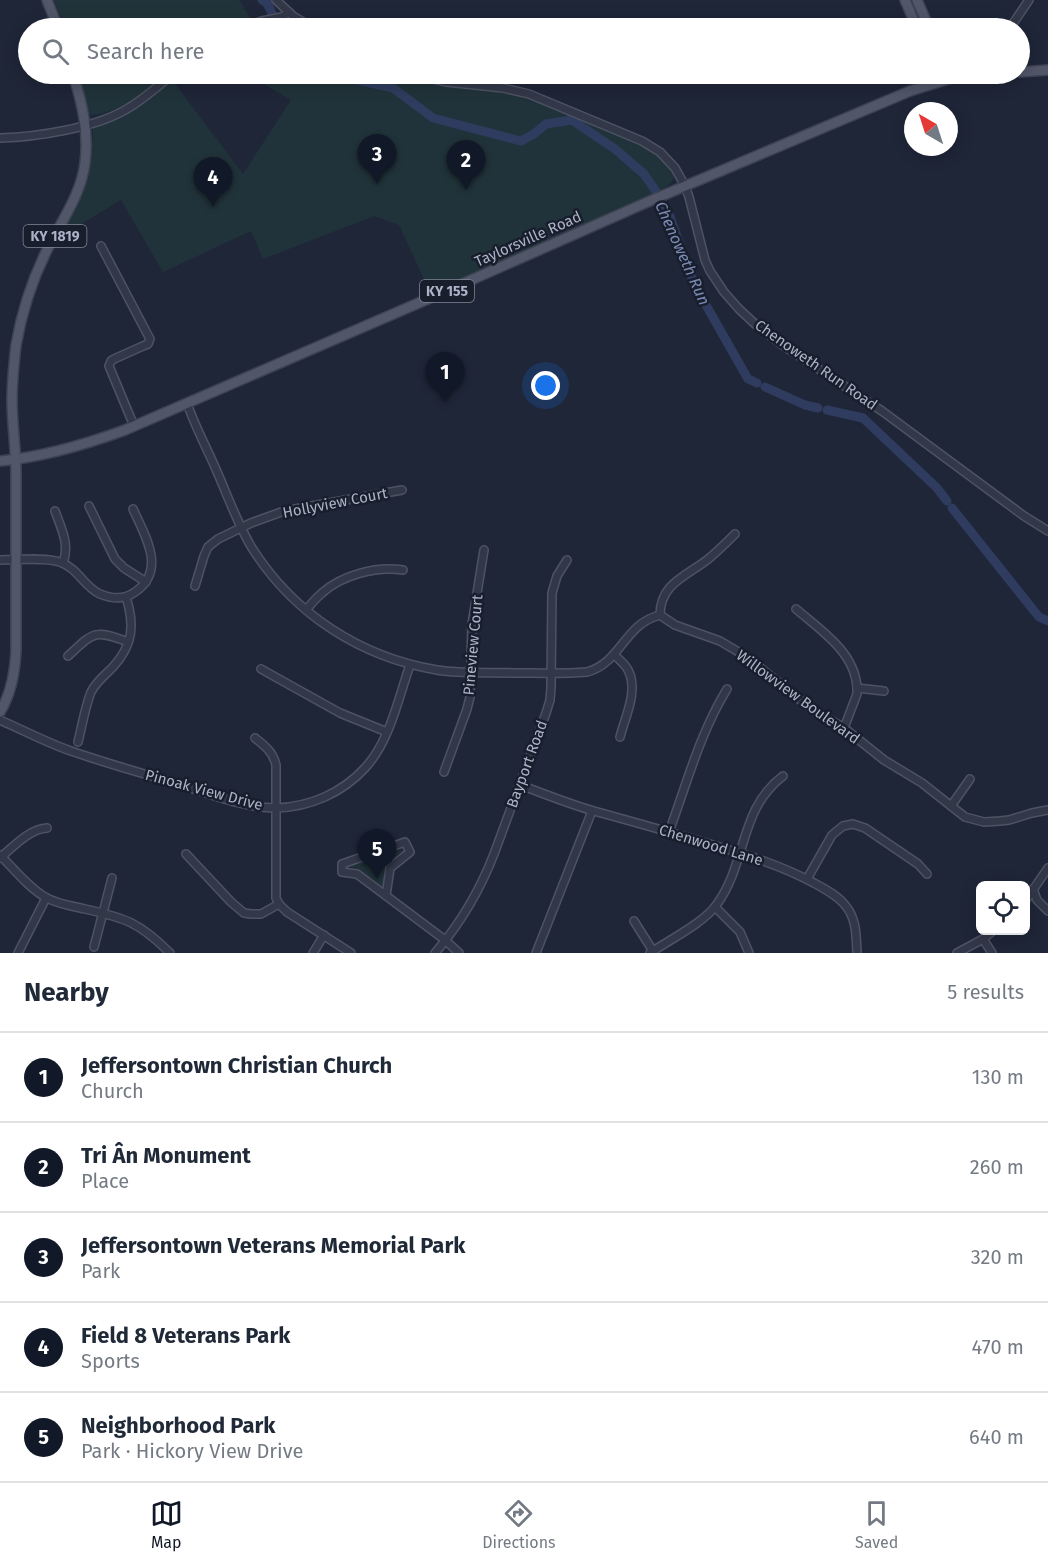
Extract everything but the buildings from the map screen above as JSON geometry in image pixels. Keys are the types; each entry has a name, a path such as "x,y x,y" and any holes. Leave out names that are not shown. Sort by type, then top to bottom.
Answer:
{"main road":[{"path":"47,0 54,18"},
{"path":"906,0 913,18"},
{"path":"917,0 925,18"},
{"path":"1030,71 1048,70"},
{"name":"KY 1819","path":"0,712 10,688 16,659 15,460 12,399 16,346 29,291 40,265 74,202 81,183 86,156 86,124 76,84"},
{"name":"Taylorsville Road","path":"0,461 68,449 134,426 924,84"}],"street":[{"path":"276,0 298,18"},
{"path":"1017,18 1029,0"},
{"path":"277,18 289,12"},
{"path":"0,138 40,135 108,118 125,111 161,84"},
{"name":"Chenoweth Run Road","path":"462,84 510,90 539,98 648,144 666,157 685,186 710,271 729,298 747,316 781,344 882,411 1024,516 1048,531"},
{"path":"101,246 150,339 148,344 110,363 110,369 134,426"},
{"path":"188,403 241,528 265,567 280,586 327,627 356,644 410,665 471,672 551,673 587,672 600,667 615,655 634,629 647,619 660,615 663,598 672,584 706,560 735,534"},
{"name":"Hollyview Court","path":"195,586 208,547 218,539 241,528 284,511 402,490"},
{"path":"89,506 115,559 124,568 146,582"},
{"path":"0,560 51,560 63,563 77,572 95,592 110,598 126,597 135,593 146,582 153,559 133,509"},
{"path":"54,511 66,543 63,563"},
{"name":"Pineview Court","path":"444,772 470,697 472,624 484,550"},
{"name":"Bayport Road","path":"435,953 471,903 485,876 546,713 550,700 552,593 557,576 567,560"},
{"path":"306,610 322,593 341,581 356,575 386,569 402,570"},
{"path":"78,742 92,692 122,655 128,642 132,622 126,597"},
{"path":"796,609 841,648 850,662 858,688 855,704 844,728"},
{"name":"Willowview Boulevard","path":"660,615 675,625 720,642 747,657 809,707 844,728 884,760 922,783 965,817 984,822 1010,820 1048,810"},
{"path":"68,656 88,637 96,634 106,634 128,642"},
{"path":"615,655 628,670 632,686 620,737"},
{"name":"Pinoak View Drive","path":"0,720 68,751 227,799 254,806 276,808 298,806 324,798 348,784 375,756 387,732 410,665"},
{"path":"261,669 340,712 387,732"},
{"path":"858,688 884,691"},
{"path":"669,832 708,724 727,689"},
{"path":"255,738 269,750 275,760 275,893 279,904 287,912 351,953"},
{"path":"634,921 652,952 696,923 715,907 729,884 754,811 768,788 783,776"},
{"path":"951,806 970,779"},
{"name":"Chenwood Lane","path":"520,785 592,811 782,867 807,879 845,904 855,923 857,953"},
{"path":"536,953 592,811"},
{"path":"807,879 832,835 843,826 854,824 865,828 918,864 927,874"},
{"path":"47,828 39,828 32,832 0,857 46,898 124,919 145,930 170,953"},
{"path":"386,896 390,868 410,852 405,842 342,864 342,872 357,874 459,953"},
{"path":"186,854 244,913 261,914 279,904"},
{"path":"1030,894 1048,868"},
{"path":"94,946 112,878"},
{"path":"1033,889 1037,900 1048,911"},
{"path":"18,953 46,898"},
{"path":"715,907 740,932 749,953"},
{"path":"313,953 324,935"},
{"path":"957,953 988,935"},
{"path":"983,939 992,953"}],"shaded area":[{"path":"54,0 239,0 250,18 61,18"},
{"path":"81,84 154,84 122,106 90,115"},
{"path":"167,84 175,84 243,174 291,100 263,84 440,84 500,91 530,99 649,149 667,163 674,176 672,182 666,187 430,292 399,225 374,216 263,259 251,231 163,272 121,200 61,236 85,186 93,128 144,103"},
{"path":"404,849 385,868 384,889 357,868 346,865"}],"waterway":[{"name":"Chenoweth Run","path":"262,0 267,3 274,18"},
{"name":"Chenoweth Run","path":"375,84 393,88 433,118 521,141 546,124 572,120 615,149 644,174 655,190 669,214 694,284 748,379 757,383"},
{"name":"Chenoweth Run","path":"765,387 805,405 818,408"},
{"name":"Chenoweth Run","path":"827,410 863,418 937,488 947,501"},
{"name":"Chenoweth Run","path":"952,508 1039,617 1048,621"}],"place":[{"name":"Jeffersontown Veterans Memorial Park","path":"377,184"},
{"name":"Tri Ân Monument","path":"466,190"},
{"name":"Field 8 Veterans Park","path":"213,207"},
{"name":"Jeffersontown Christian Church","path":"445,402"},
{"name":"Neighborhood Park","path":"377,879"}]}
